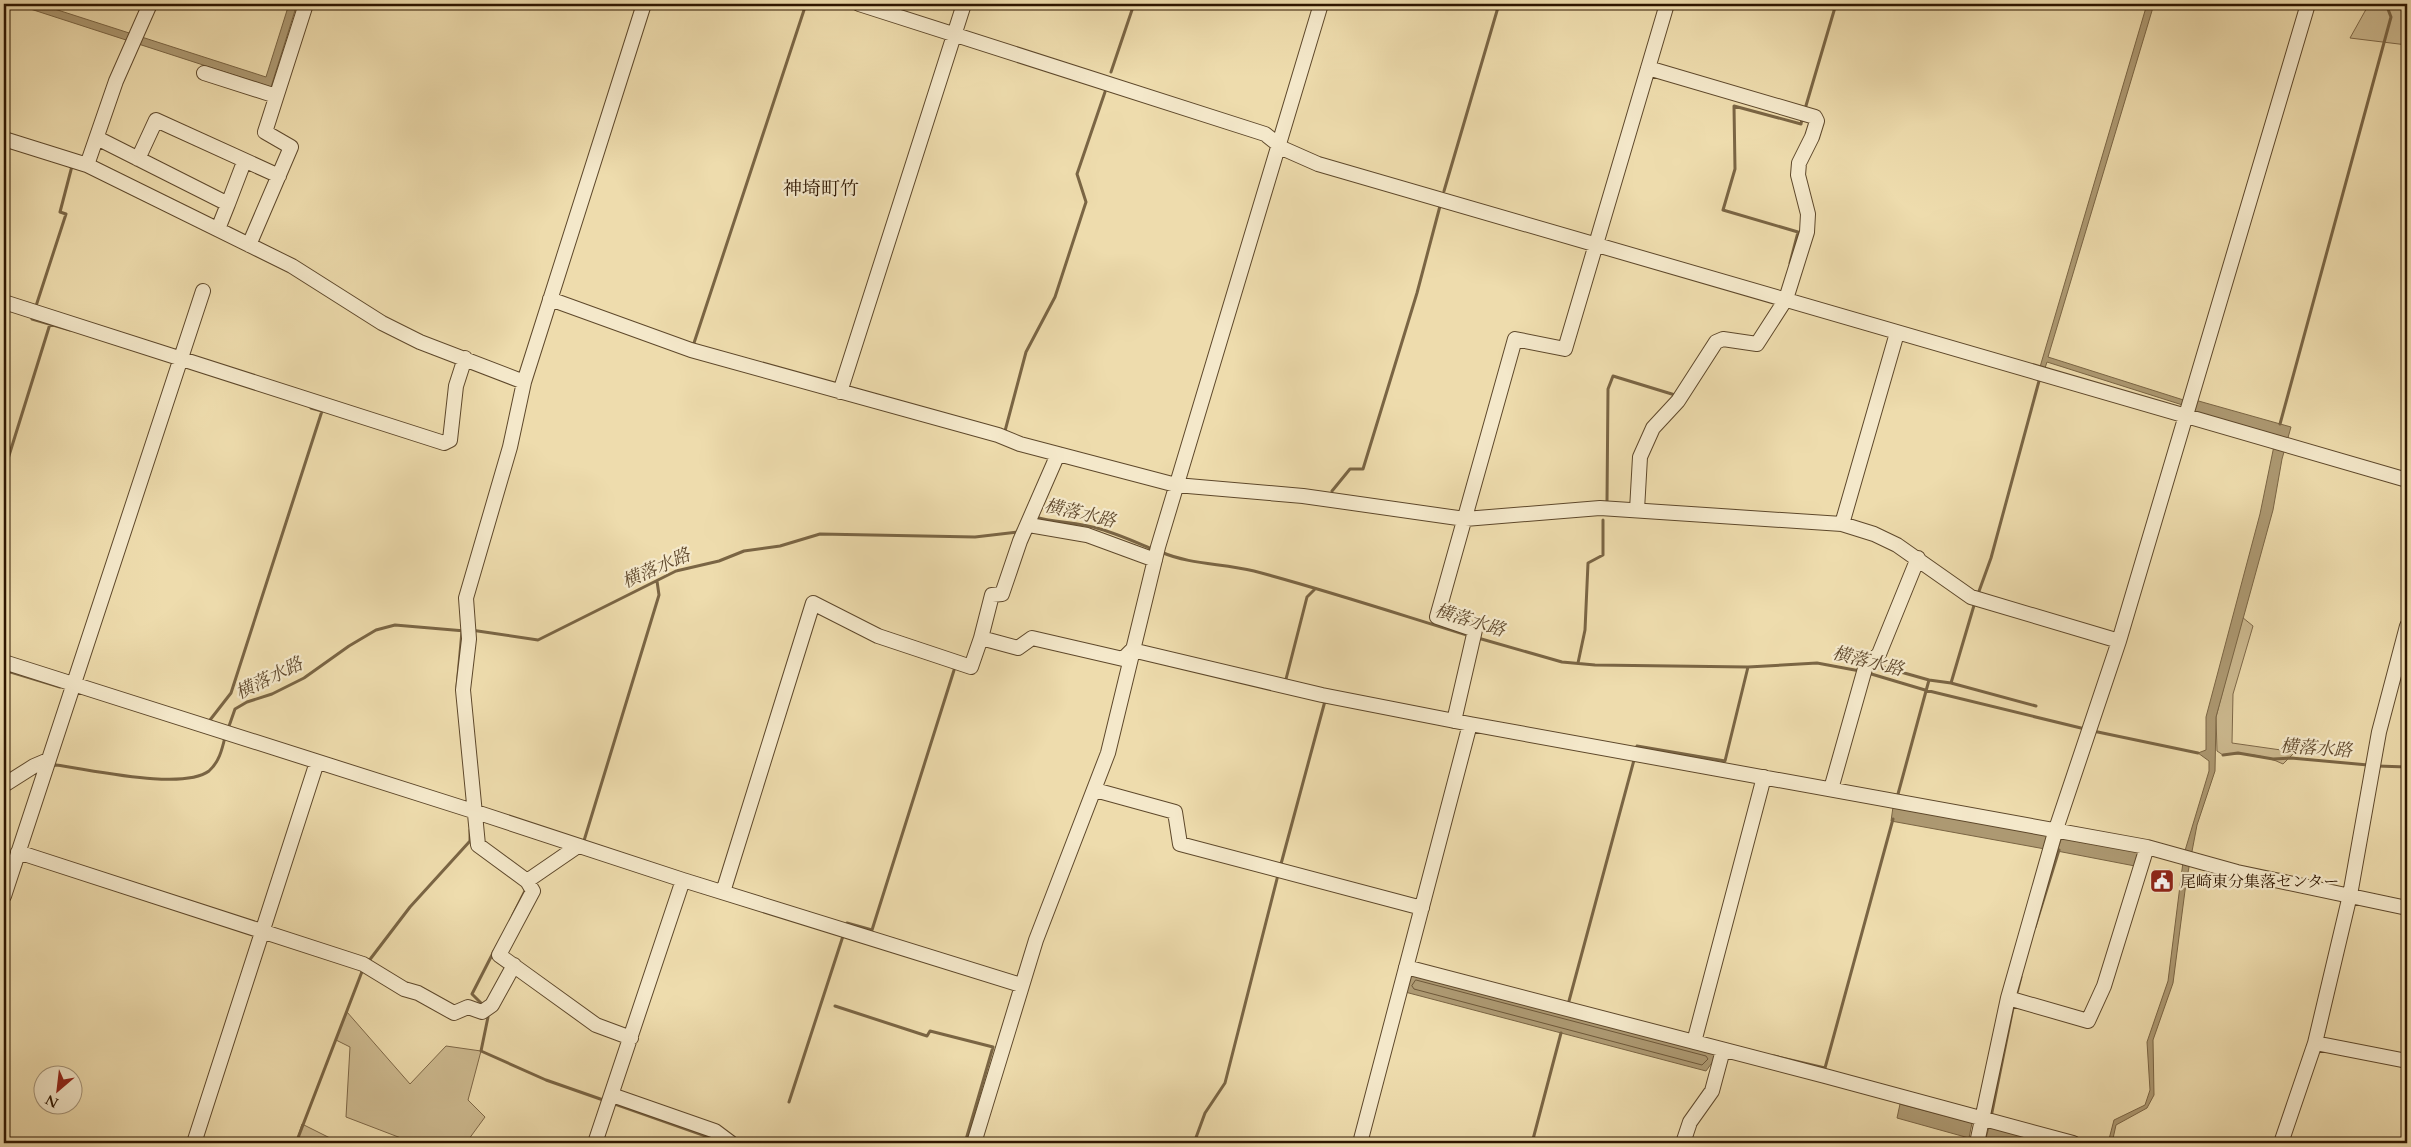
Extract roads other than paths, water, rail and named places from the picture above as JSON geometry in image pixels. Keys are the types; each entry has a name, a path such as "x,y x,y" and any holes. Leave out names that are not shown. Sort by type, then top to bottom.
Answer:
{"street":[{"path":"87,164 134,40 150,4"},
{"path":"249,245 291,146 265,132 306,4"},
{"path":"631,1038 596,1025 499,954 533,891 528,881 478,844 470,810 463,690 469,639 466,598 510,447 524,382 644,4"},
{"path":"859,4 1245,127 1265,134 1293,154 1318,164 2407,480"},
{"path":"840,392 964,4"},
{"path":"974,1143 1036,940 1108,753 1132,650 1176,485 1321,4"},
{"path":"1454,721 1475,630 1437,617 1515,338 1565,349 1667,4"},
{"path":"1977,1143 1981,1118 2014,1001 2056,829 2094,722 2119,642 2308,4"},
{"path":"1637,510 1640,458 1653,428 1678,401 1716,342 1723,339 1757,344 1786,299 1807,232 1808,214 1798,175 1799,162 1812,137 1815,118 1648,68"},
{"path":"204,73 276,96"},
{"path":"138,158 156,120 244,162 254,163 279,176"},
{"path":"97,138 228,204"},
{"path":"4,139 87,164 292,266 382,323 420,342 524,382"},
{"path":"218,229 244,162"},
{"path":"4,896 6,881 18,852 74,685 203,291"},
{"path":"550,299 691,350 998,435 1020,444 1176,485 1303,496 1465,519 1600,508 1842,524 1874,534 1918,558 1976,599 2119,642"},
{"path":"4,302 444,443 450,440 456,386 465,358"},
{"path":"1842,524 1897,333"},
{"path":"723,892 813,602 878,636 971,667 997,595 1020,541 1032,519 1058,454"},
{"path":"1032,519 1157,554"},
{"path":"1831,789 1866,665 1880,654 1918,558"},
{"path":"2281,1143 2315,1043 2350,895 2374,757 2407,626"},
{"path":"981,638 1018,648 1032,638 1123,659 1132,650"},
{"path":"1132,650 1322,695 1454,721 2147,847 2237,872 2407,908"},
{"path":"4,662 470,810 683,880 1021,985"},
{"path":"1360,1143 1470,724"},
{"path":"4,785 34,766 48,760"},
{"path":"194,1143 317,762"},
{"path":"1683,1143 1690,1122 1712,1091 1708,1046 1764,777"},
{"path":"1095,790 1175,812 1180,844 1422,908"},
{"path":"528,881 583,847"},
{"path":"2014,1001 2088,1021 2104,986 2147,847"},
{"path":"18,852 366,966 404,989 418,993 454,1013 468,1007 487,1009 514,965"},
{"path":"595,1143 683,880"},
{"path":"1406,967 2073,1143"},
{"path":"2315,1043 2407,1061"},
{"path":"609,1101 715,1131 730,1143"}],"water":[{"path":"15,4 39,4 266,77 289,4 297,4 271,87"},
{"path":"2147,4 2154,4 2048,357 2193,403 2195,400 2291,427 2282,459 2273,510 2216,717 2215,771 2197,825 2186,883 2173,983 2153,1040 2154,1095 2147,1108 2116,1125 2112,1143 2108,1143 2114,1120 2145,1105 2150,1090 2147,1042 2168,981 2184,854 2209,771 2209,761 2198,753 2206,750 2206,717 2260,514 2276,436 2191,411 2192,408 2047,362 2045,368 2040,367"},
{"path":"1893,807 2047,835 2045,849 1891,821"},
{"path":"2062,837 2139,851 2135,866 2057,851"},
{"path":"1410,973 1714,1053 1714,1060 1706,1071 1405,992"},
{"path":"1900,1104 1972,1123 1969,1138 1897,1118"},
{"path":"1989,1127 2047,1143 1985,1142"}],"waterway":[{"path":"693,346 806,4"},
{"path":"1111,72 1134,4"},
{"path":"1444,191 1499,4"},
{"path":"1805,109 1836,4"},
{"path":"2280,424 2391,17 2386,4"},
{"path":"1005,431 1026,352 1055,297 1086,202 1077,174 1105,92"},
{"path":"1790,263 1798,232 1723,210 1735,169 1734,106 1801,124 1802,119"},
{"path":"36,306 66,214 60,212 72,166"},
{"path":"1332,491 1350,469 1363,469 1417,293 1440,206"},
{"path":"32,319 70,330"},
{"path":"7,462 50,324"},
{"path":"1607,501 1608,389 1613,376 1675,395 1677,393"},
{"path":"1978,594 1991,558 2039,381"},
{"path":"210,720 231,693 322,411 311,408"},
{"name":"横落水路","path":"1034,517 1092,527 1113,533 1152,549"},
{"path":"1578,663 1585,630 1588,563 1603,555 1603,520"},
{"name":"横落水路","path":"471,630 538,640 676,571 719,561 744,551 780,546 820,534 975,537 1018,532"},
{"name":"横落水路","path":"1161,552 1195,562 1254,571 1470,636"},
{"path":"583,844 659,595 657,581"},
{"path":"1285,683 1307,597 1315,589"},
{"path":"1898,794 1929,680 1951,683 1975,602"},
{"name":"横落水路","path":"228,729 235,709 304,678 349,646 376,630 395,625 465,631"},
{"path":"457,687 462,631"},
{"name":"横落水路","path":"1478,638 1562,662 1595,665 1748,667 1817,663 1860,671"},
{"path":"1876,665 1929,680"},
{"path":"847,923 872,930 955,667"},
{"path":"1637,746 1725,761 1748,667"},
{"path":"4,670 60,687"},
{"name":"横落水路","path":"1868,673 1925,690 2085,729"},
{"path":"1951,683 2036,706"},
{"path":"1281,864 1325,701"},
{"name":"横落水路","path":"2093,731 2198,753"},
{"name":"横落水路","path":"52,766 157,779 196,777 209,771 218,760 225,737"},
{"name":"横落水路","path":"2223,755 2238,753 2273,759 2291,758 2368,765"},
{"path":"1569,1001 1634,760"},
{"name":"横落水路","path":"2377,766 2407,767"},
{"path":"1774,1056 1825,1068 1893,819"},
{"path":"368,962 410,907 470,841 470,830"},
{"path":"2035,927 2059,850"},
{"path":"1194,1143 1205,1113 1225,1083 1278,875"},
{"path":"513,915 526,889"},
{"path":"789,1102 843,936"},
{"path":"483,1005 472,994 494,951"},
{"path":"296,1143 363,969"},
{"path":"2016,997 2021,977"},
{"path":"1991,1117 2014,1003"},
{"path":"835,1006 927,1036 930,1031 993,1047 965,1143"},
{"path":"486,1014 488,1017 481,1051 546,1080 606,1101"},
{"path":"1532,1143 1561,1033"},
{"path":"612,1103 717,1140"}],"place":[{"name":"尾崎東分集落センター","path":"2162,881"}],"district":[{"name":"神埼町竹","path":"821,188"}]}
